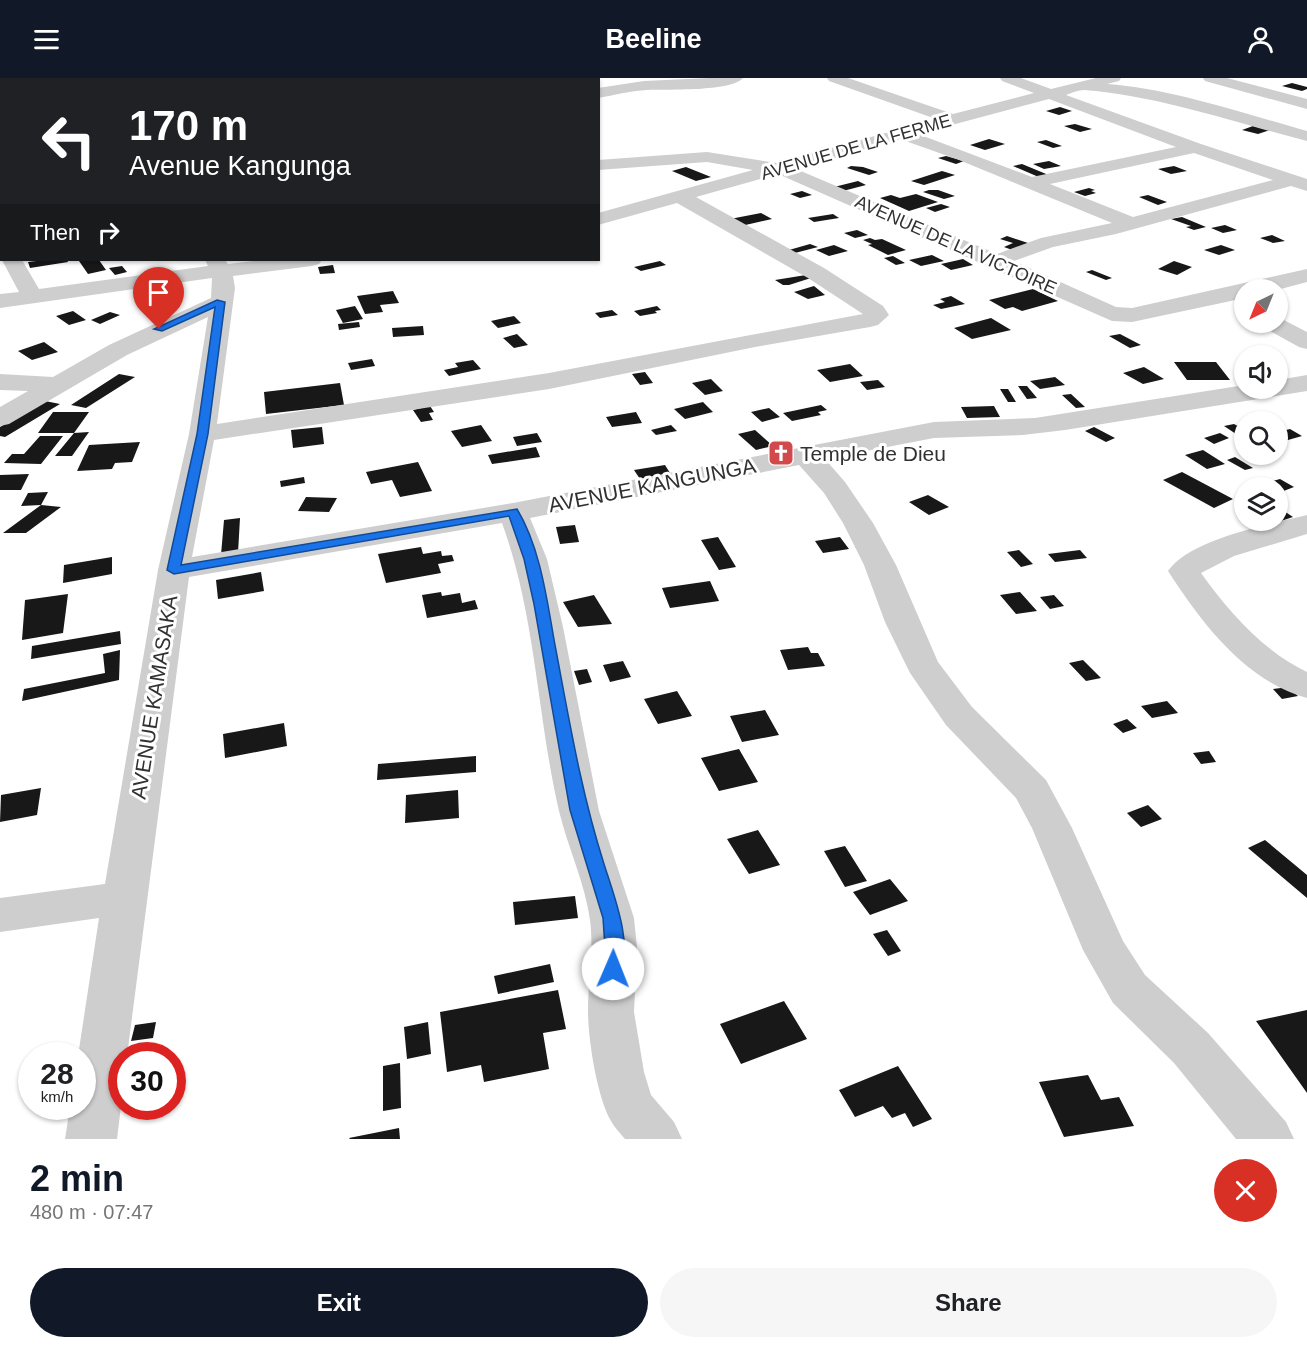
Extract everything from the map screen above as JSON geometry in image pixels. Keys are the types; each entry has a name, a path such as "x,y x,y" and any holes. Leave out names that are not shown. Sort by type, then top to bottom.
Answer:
{"street":[{"path":"600,93 644,86 696,85 736,78"},
{"path":"834,78 952,119"},
{"path":"1006,78 1299,183"},
{"name":"AVENUE DE LA FERME","path":"600,218 952,119 1114,78"},
{"path":"1210,78 1307,104"},
{"path":"1078,87 1122,89 1212,109 1307,136"},
{"path":"902,134 1034,183 1132,224"},
{"path":"1034,183 1195,147"},
{"path":"600,165 707,158 781,169"},
{"name":"AVENUE DE LA VICTOIRE","path":"781,169 996,261 1106,312 1132,315 1220,297"},
{"path":"996,261 1048,242 1299,183"},
{"path":"202,434 549,381 754,340 870,320 878,315 816,273 681,197"},
{"path":"13,261 32,296"},
{"path":"0,301 181,275 219,278 307,261"},
{"path":"1288,280 1307,275"},
{"path":"0,418 144,336 219,278"},
{"name":"AVENUE KAMASAKA","path":"91,1139 124,898 174,570 202,434 219,278"},
{"path":"1220,297 1234,293"},
{"path":"1220,297 1234,304"},
{"path":"1288,331 1307,342"},
{"path":"0,382 56,385"},
{"path":"1288,386 1307,383"},
{"name":"AVENUE KANGUNGA","path":"174,570 513,512 951,428 1038,426 1234,394"},
{"path":"807,456 835,489 858,523 880,565 922,665 959,716 1002,757 1032,790 1066,860 1105,950 1129,989 1191,1048 1268,1139"},
{"path":"513,512 531,559 541,604 579,810 612,918 615,948 611,1012 620,1072 629,1106 656,1139"},
{"path":"1307,524 1192,562 1184,571 1201,597 1267,664 1293,681 1307,686"},
{"path":"0,915 124,898"}],"building":[{"path":"1292,83 1307,87 1307,89 1302,91 1282,86"},
{"path":"1060,107 1072,111 1059,115 1046,111"},
{"path":"1075,124 1092,129 1080,132 1064,126"},
{"path":"1253,126 1270,130 1258,134 1242,130"},
{"path":"989,139 1005,144 985,150 970,145"},
{"path":"1046,140 1062,146 1053,148 1037,142"},
{"path":"946,156 964,161 956,164 938,158"},
{"path":"1049,161 1061,166 1044,169 1033,164"},
{"path":"1022,164 1051,176 1041,178 1013,166"},
{"path":"851,166 878,172 869,175 847,168"},
{"path":"1174,166 1187,171 1171,174 1158,169"},
{"path":"686,167 711,177 696,181 672,171"},
{"path":"942,171 955,175 924,185 911,181"},
{"path":"858,181 866,185 843,191 834,187"},
{"path":"1089,188 1095,190 1091,191 1096,193 1085,196 1074,192"},
{"path":"938,190 955,196 944,199 923,192"},
{"path":"802,191 812,195 800,198 790,194"},
{"path":"916,194 938,202 909,211 880,198 891,195 900,198"},
{"path":"1148,195 1167,202 1158,205 1139,197"},
{"path":"941,204 950,207 935,212 926,208"},
{"path":"761,213 772,219 741,226 730,219"},
{"path":"833,214 839,218 814,222 808,218"},
{"path":"1182,217 1206,227 1194,230 1186,227 1191,226 1171,219"},
{"path":"1225,225 1237,230 1223,233 1211,228"},
{"path":"857,230 868,235 855,238 844,233"},
{"path":"1272,235 1285,241 1273,243 1260,238"},
{"path":"1007,236 1031,244 1015,251 1004,247 1013,243 1000,239"},
{"path":"882,239 906,250 888,255 863,240"},
{"path":"810,244 818,247 795,253 789,250"},
{"path":"834,245 848,251 829,256 816,250"},
{"path":"1221,245 1235,250 1219,255 1204,250"},
{"path":"932,255 944,261 921,266 909,260"},
{"path":"893,256 905,263 896,265 884,258"},
{"path":"963,259 973,265 951,270 941,264"},
{"path":"68,261 68,262 30,268 28,262"},
{"path":"79,261 100,261 106,270 88,274"},
{"path":"660,261 666,265 641,271 634,267"},
{"path":"1174,261 1192,267 1177,275 1158,269"},
{"path":"333,265 335,273 320,274 318,267"},
{"path":"122,266 127,272 115,275 109,268"},
{"path":"1092,270 1112,278 1106,280 1086,272"},
{"path":"806,275 811,278 789,285 783,285 775,280"},
{"path":"814,286 825,295 808,299 794,292"},
{"path":"1033,289 1058,301 1022,311 1013,307 1005,309 989,300"},
{"path":"393,291 399,303 380,305 383,312 365,314 357,296"},
{"path":"951,296 965,304 941,309 933,305 945,302 940,299"},
{"path":"355,306 363,319 343,323 336,310"},
{"path":"657,306 661,310 655,311 657,313 640,316 634,311"},
{"path":"612,310 618,315 600,318 595,313"},
{"path":"73,311 86,320 69,325 56,316"},
{"path":"110,312 120,315 100,324 91,320"},
{"path":"514,316 521,323 498,328 491,321"},
{"path":"991,318 1011,330 972,339 954,328"},
{"path":"359,322 360,327 339,330 338,324"},
{"path":"423,326 424,335 393,337 392,328"},
{"path":"517,334 528,345 514,348 503,338"},
{"path":"1120,334 1141,345 1130,348 1109,336"},
{"path":"44,342 58,352 32,360 18,351"},
{"path":"372,359 375,366 351,370 348,363"},
{"path":"473,360 481,369 449,376 444,370 458,367 455,363"},
{"path":"1174,362 1216,362 1230,380 1187,380"},
{"path":"850,364 863,376 830,382 817,370"},
{"path":"1144,367 1164,379 1143,384 1123,373"},
{"path":"645,372 653,383 640,385 632,374"},
{"path":"119,374 135,377 86,408 71,405"},
{"path":"1055,377 1065,385 1040,389 1030,381"},
{"path":"711,379 723,391 705,395 692,383"},
{"path":"878,380 885,387 867,390 860,382"},
{"path":"340,383 344,405 266,414 264,392"},
{"path":"1018,386 1027,386 1037,398 1027,399"},
{"path":"1000,389 1008,389 1016,402 1008,402"},
{"path":"1071,394 1085,407 1076,408 1062,395"},
{"path":"45,401 60,404 5,437 0,436 0,427"},
{"path":"703,402 713,412 685,419 674,409"},
{"path":"821,405 827,410 818,412 821,415 792,421 783,413"},
{"path":"430,406 434,412 429,413 433,420 421,422 413,410"},
{"path":"994,406 1000,417 967,418 961,407"},
{"path":"769,408 780,417 762,422 751,412"},
{"path":"53,412 89,412 74,433 38,433"},
{"path":"636,412 642,423 612,427 606,417"},
{"path":"1234,424 1234,433 1224,426"},
{"path":"481,425 492,441 462,447 451,431"},
{"path":"671,425 677,431 656,435 651,430"},
{"path":"322,427 324,444 293,448 291,430"},
{"path":"1094,427 1115,438 1106,442 1085,431"},
{"path":"1290,429 1302,436 1288,440 1288,430"},
{"path":"755,430 773,446 756,450 738,434"},
{"path":"89,432 72,456 55,456 74,433"},
{"path":"537,433 542,442 517,446 513,437"},
{"path":"1220,433 1229,438 1214,444 1204,438"},
{"path":"40,436 63,436 41,464 4,463 12,454 24,454"},
{"path":"140,442 132,462 115,463 112,469 77,471 89,445"},
{"path":"536,447 540,457 492,464 488,455"},
{"path":"1203,450 1225,464 1207,469 1185,455"},
{"path":"1234,457 1234,464 1227,460"},
{"path":"418,462 432,491 400,497 392,480 371,484 366,472"},
{"path":"665,465 670,473 640,479 634,470"},
{"path":"1236,465 1248,465 1253,468 1245,470"},
{"path":"1182,472 1233,499 1214,508 1163,480"},
{"path":"29,474 21,490 0,490 0,475"},
{"path":"304,477 305,483 281,487 280,481"},
{"path":"48,492 41,505 21,506 28,493"},
{"path":"928,495 949,507 929,515 909,502"},
{"path":"306,497 337,498 329,512 298,511"},
{"path":"41,505 61,507 26,533 3,533"},
{"path":"240,518 238,553 221,555 224,520"},
{"path":"575,525 579,542 560,544 556,527"},
{"path":"718,537 736,567 719,570 701,540"},
{"path":"840,537 849,549 823,553 815,541"},
{"path":"421,547 423,554 441,551 442,556 452,555 454,561 438,564 441,573 386,583 378,554"},
{"path":"1019,550 1033,564 1021,567 1007,552"},
{"path":"1080,550 1087,558 1055,562 1048,554"},
{"path":"112,557 112,574 63,583 64,565"},
{"path":"261,572 264,591 218,599 216,580"},
{"path":"710,581 719,601 670,608 662,588"},
{"path":"441,592 442,596 460,593 462,603 475,600 478,609 427,618 422,595"},
{"path":"1020,592 1037,611 1016,614 1000,595"},
{"path":"68,594 63,633 22,640 25,600"},
{"path":"594,595 612,624 578,627 563,602"},
{"path":"1054,595 1064,606 1050,609 1040,597"},
{"path":"120,631 121,644 31,659 32,646"},
{"path":"808,647 811,653 818,653 825,666 788,670 780,650"},
{"path":"120,650 119,680 22,701 24,689 105,673 103,654"},
{"path":"1083,660 1101,678 1086,681 1069,663"},
{"path":"623,661 631,677 610,682 603,665"},
{"path":"587,669 592,682 579,685 574,671"},
{"path":"1289,687 1298,696 1282,699 1273,689"},
{"path":"677,691 692,716 658,724 644,699"},
{"path":"1167,701 1178,713 1152,718 1141,706"},
{"path":"765,710 779,735 742,742 730,716"},
{"path":"1127,719 1137,728 1123,733 1113,724"},
{"path":"284,723 287,746 225,758 223,734"},
{"path":"739,749 758,782 719,791 701,758"},
{"path":"1209,751 1216,762 1201,764 1193,753"},
{"path":"476,756 476,772 377,780 378,764"},
{"path":"41,788 37,815 0,822 1,795"},
{"path":"458,790 459,818 405,823 406,795"},
{"path":"1148,805 1162,819 1141,827 1127,813"},
{"path":"758,830 780,865 749,874 727,839"},
{"path":"1265,840 1307,875 1307,898 1248,848"},
{"path":"845,846 867,881 845,887 824,851"},
{"path":"890,879 908,901 870,915 853,892"},
{"path":"575,896 578,918 515,925 513,902"},
{"path":"887,930 901,951 888,956 873,934"},
{"path":"550,964 554,982 498,994 494,976"},
{"path":"558,990 566,1029 543,1033 549,1069 484,1082 481,1065 447,1072 440,1012"},
{"path":"784,1001 807,1039 741,1064 720,1024"},
{"path":"1307,1010 1307,1093 1256,1021"},
{"path":"156,1022 153,1038 131,1041 135,1025"},
{"path":"428,1022 431,1054 407,1059 404,1027"},
{"path":"400,1063 401,1108 383,1111 383,1066"},
{"path":"898,1066 932,1119 913,1127 905,1113 892,1118 883,1106 855,1117 839,1090"},
{"path":"1088,1075 1101,1100 1119,1097 1134,1126 1064,1137 1039,1082"},
{"path":"399,1128 400,1139 349,1138"}],"place":[{"name":"Temple de Dieu","path":"781,453"}],"route":[{"path":"159,329 220,302 202,434 174,570 513,512 531,559 541,604 579,810 612,918 615,948 613,969"}]}
